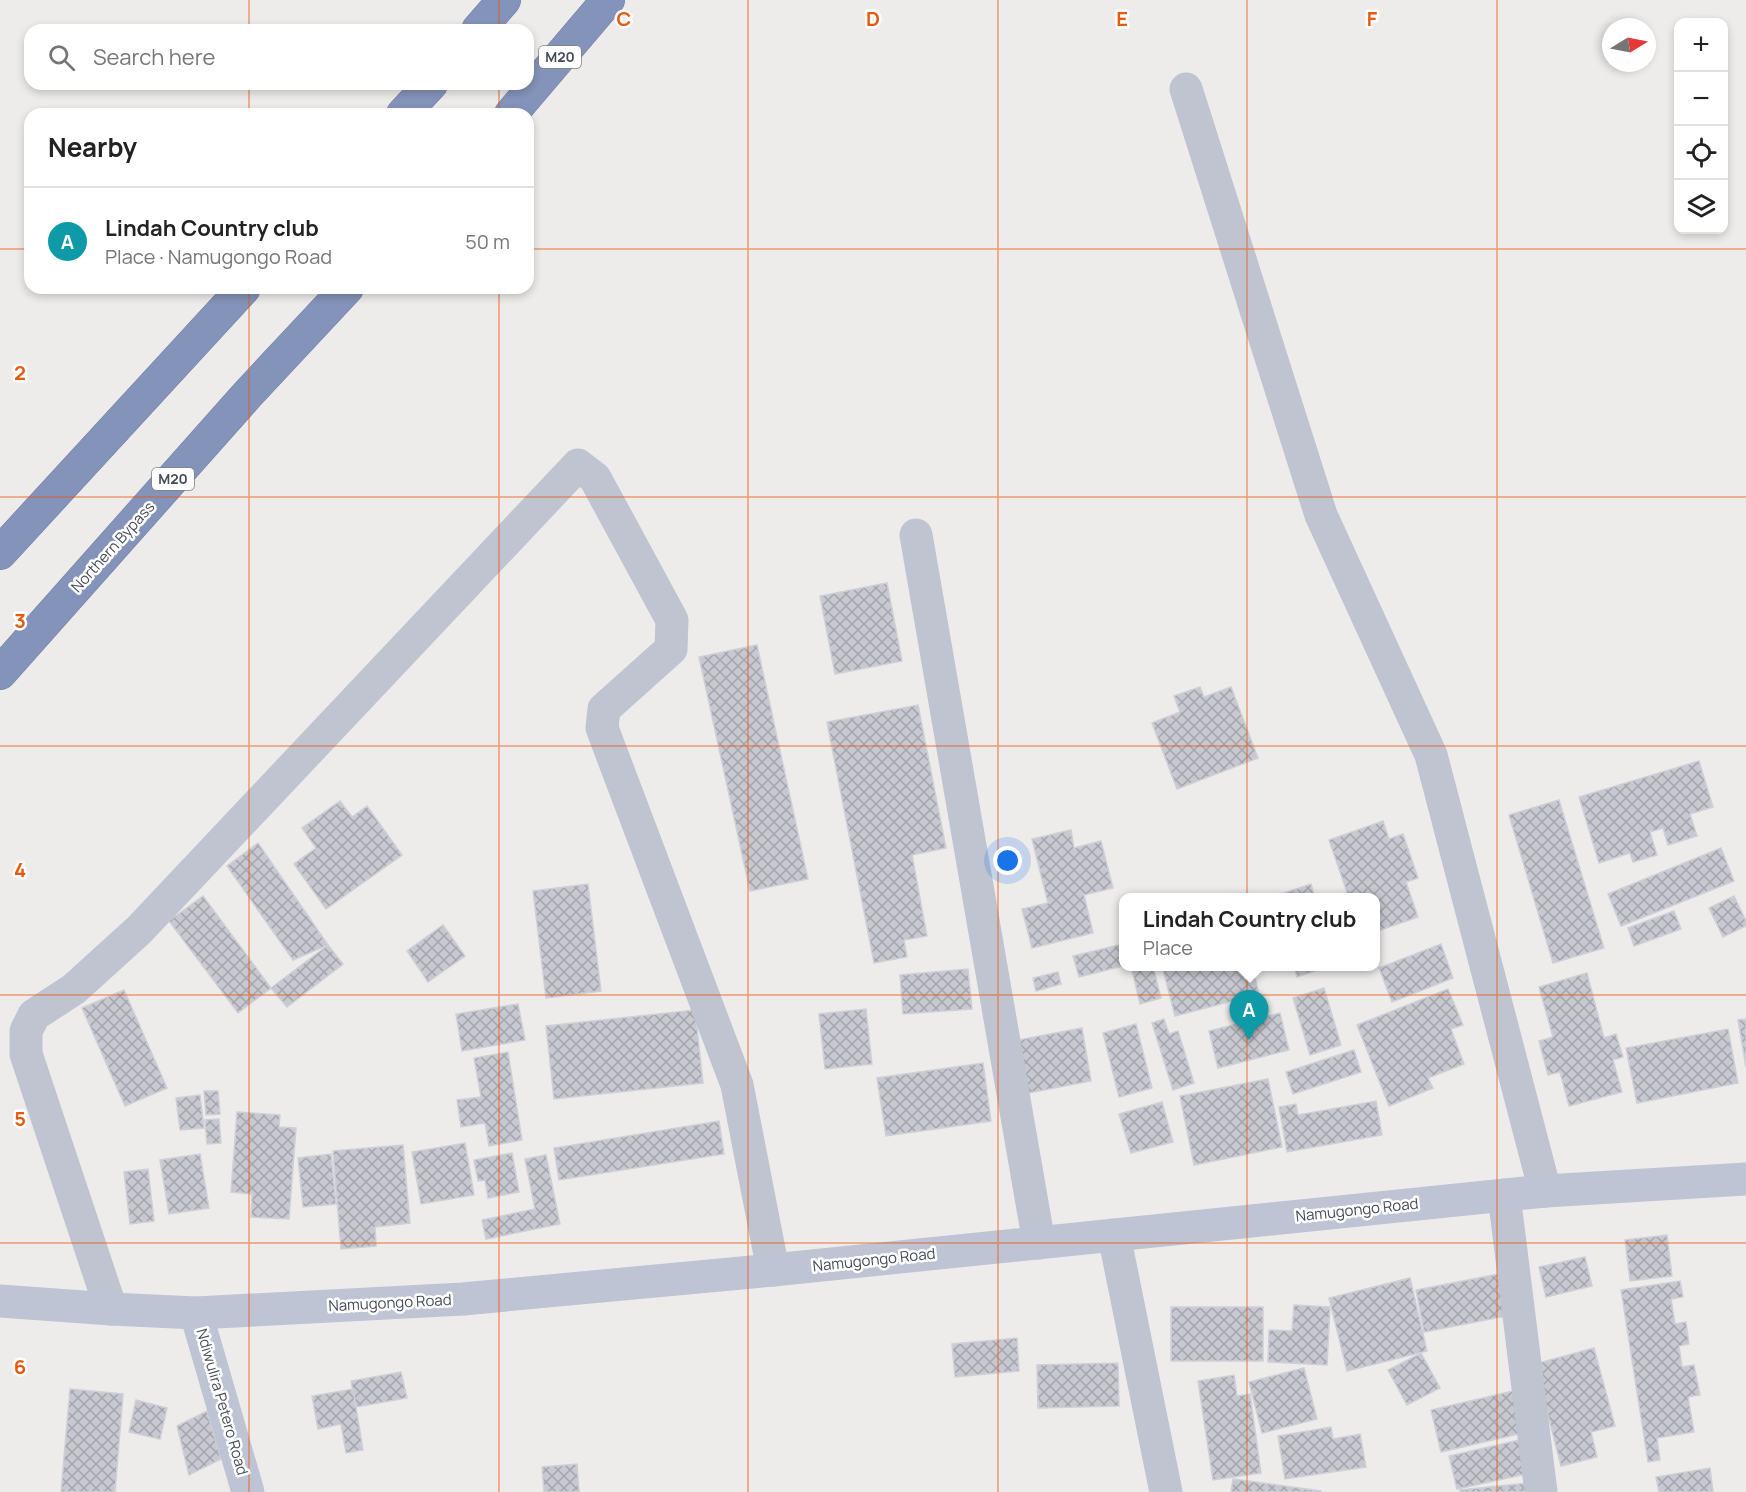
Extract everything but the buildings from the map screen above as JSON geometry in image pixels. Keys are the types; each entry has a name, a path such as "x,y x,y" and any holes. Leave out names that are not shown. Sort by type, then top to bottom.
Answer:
{"highway":[{"path":"483,24 504,0"},
{"name":"M20","path":"534,87 608,0"},
{"path":"409,108 425,90"},
{"name":"M20","path":"516,108 531,90"},
{"path":"0,553 238,294"},
{"name":"Northern Bypass","path":"0,673 247,395 342,294"}],"main road":[{"name":"Namugongo Road","path":"0,1301 196,1312 463,1299 772,1270 1545,1191 1746,1179"},
{"name":"Ndiwulira Petero Road","path":"196,1312 248,1492"}],"street":[{"path":"1186,89 1321,515 1431,755 1545,1191"},
{"path":"111,1309 26,1054 26,1031 34,1015 74,989 139,930 578,465 596,478 672,620 671,649 604,709 602,728 737,1084 772,1270"},
{"path":"916,536 1039,1243"},
{"path":"1504,1195 1541,1492"},
{"path":"1114,1235 1166,1492"}],"place":[{"name":"Lindah Country club","path":"1249,1040"}]}
